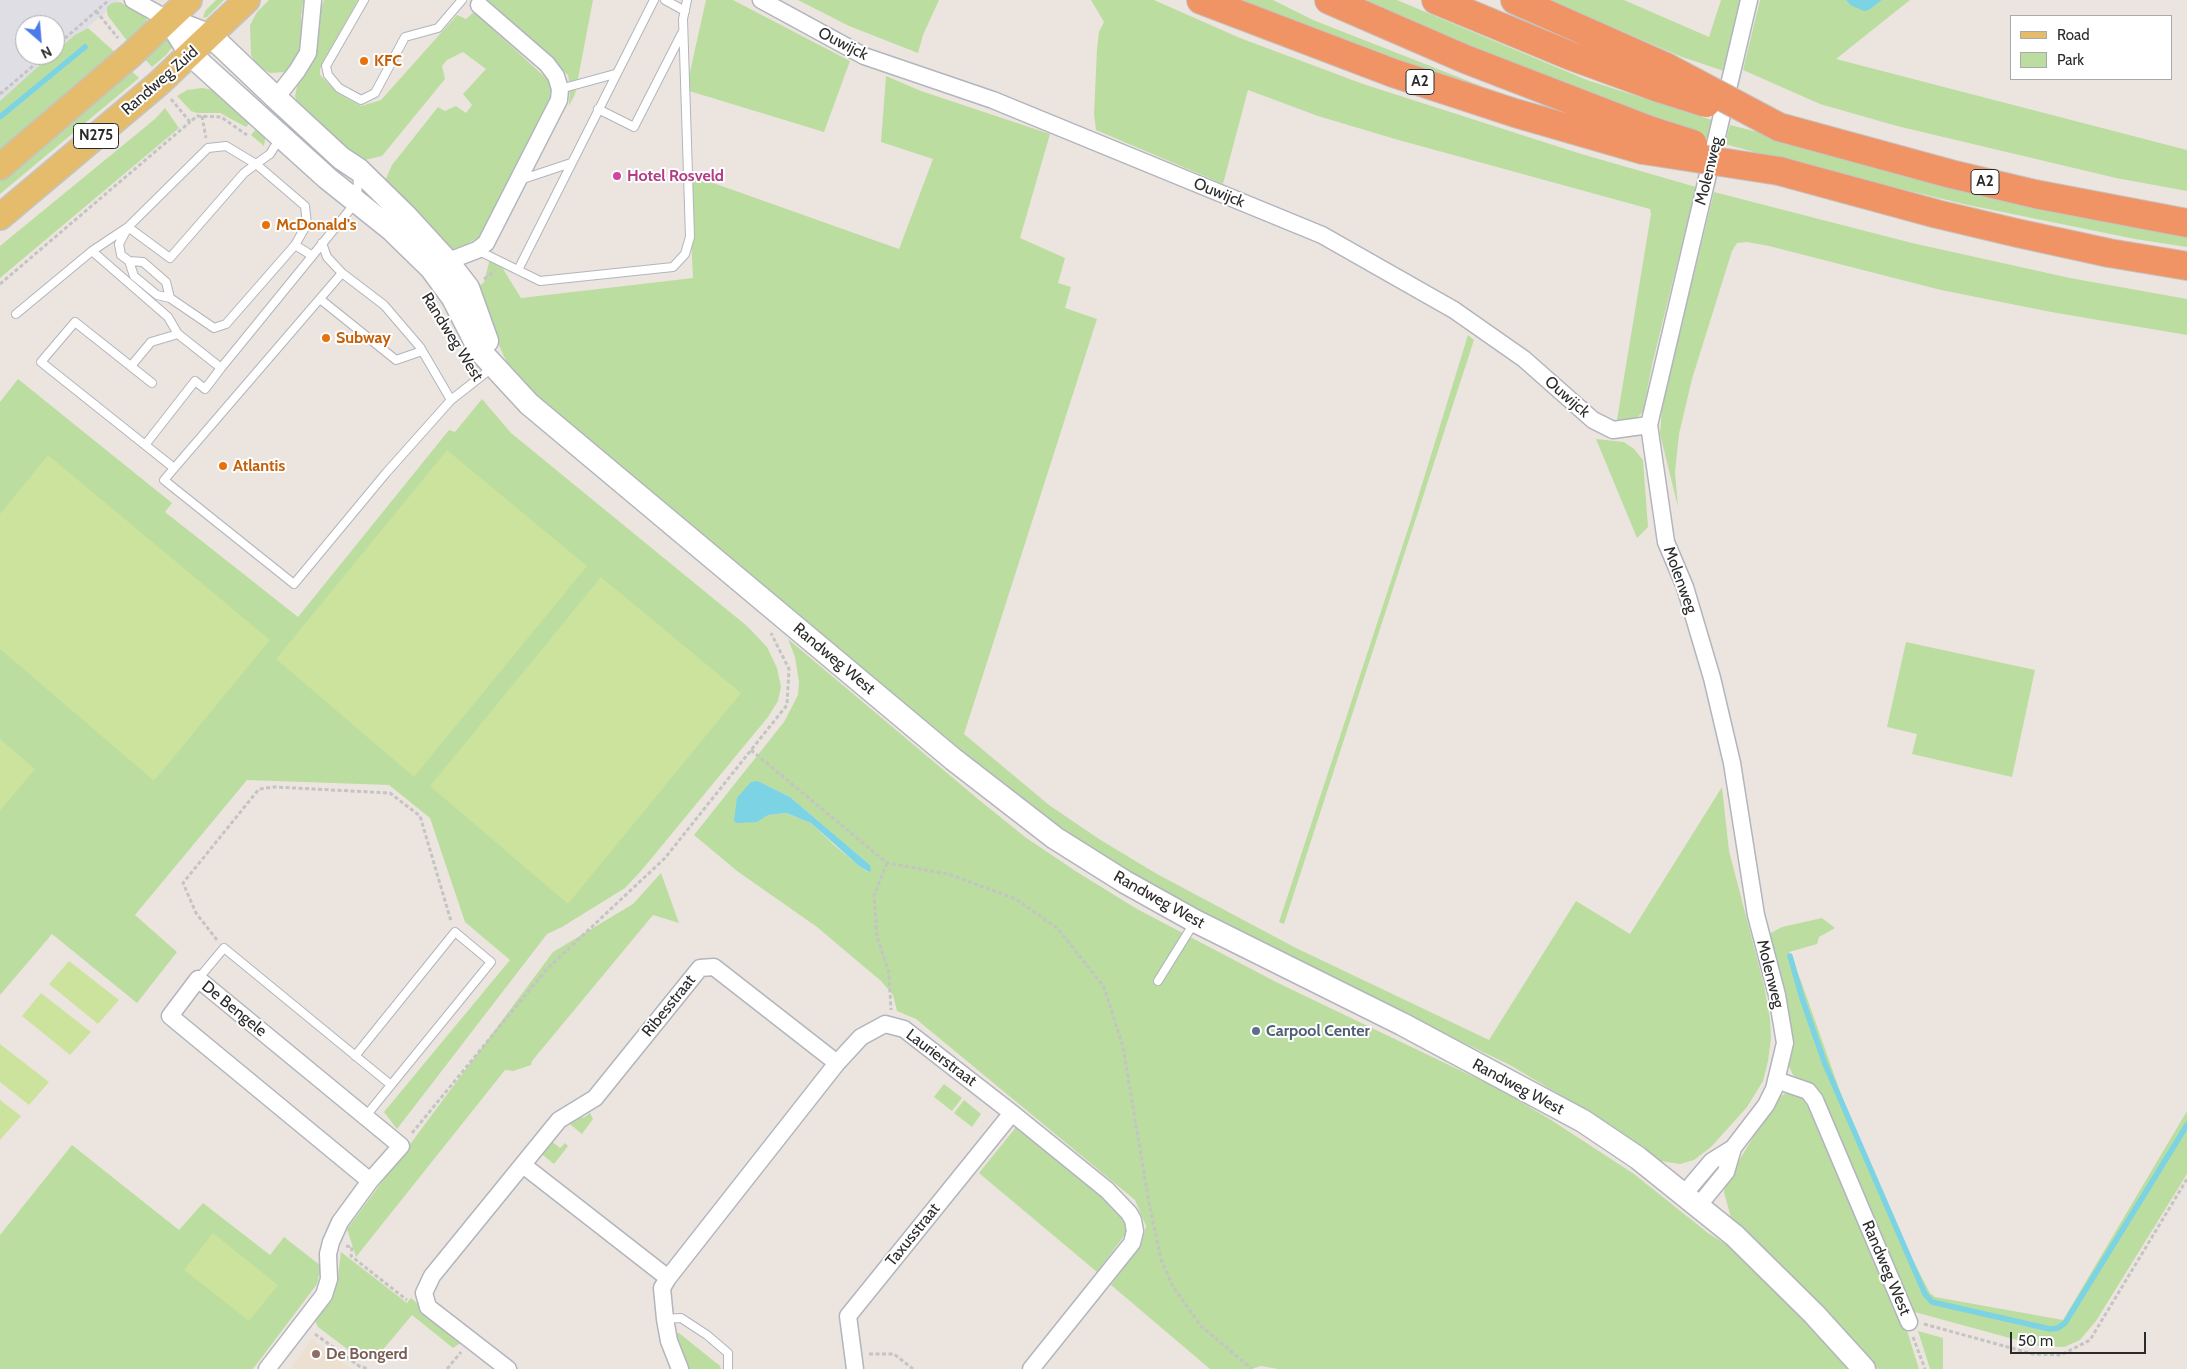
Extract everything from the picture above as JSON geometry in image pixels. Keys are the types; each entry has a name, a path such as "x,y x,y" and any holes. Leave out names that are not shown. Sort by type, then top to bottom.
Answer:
{"highway":[{"name":"A2","path":"1202,0 1393,73 1515,113 1646,140 1779,171 1999,229 2109,253 2187,266"},
{"name":"A2","path":"1329,0 1646,140"},
{"name":"A2","path":"1436,0 1537,42 1662,78"},
{"name":"A2","path":"1516,0 1662,78 1782,128 1951,174 2035,194 2187,223"}],"main road":[{"name":"N275","path":"0,167 132,54 189,0"},
{"name":"Randweg Zuid","path":"0,217 158,84 191,55 247,0"}],"street":[{"name":"Randweg West","path":"133,0 169,20 211,36 341,158 359,170 405,215 440,265"},
{"path":"276,98 308,53 314,0"},
{"name":"Ouwijck","path":"760,0 864,56 993,100 1322,235 1454,310 1524,360 1593,420 1613,430 1649,425"},
{"name":"Molenweg","path":"1692,1200 1712,1161 1733,1148 1766,1105 1776,1080 1785,1043 1778,995 1756,915 1732,764 1712,678 1685,587 1666,542 1649,425 1749,0"},
{"path":"440,265 477,250 486,243 558,100 560,89 556,76 547,64 476,2"},
{"name":"Randweg West","path":"169,20 191,55 276,145 327,178 468,288 480,317 494,366 530,404 954,759 1055,838 1125,882 1195,921 1402,1024 1582,1121 1638,1158 1735,1236 1814,1314 1864,1369"},
{"name":"Ribesstraat","path":"424,1293 432,1276 559,1120 595,1098 700,968 714,967 837,1063"},
{"name":"De Bengele","path":"370,1181 170,1016 198,979 401,1146"},
{"name":"Laurierstraat","path":"680,1369 669,1341 662,1288 837,1063 861,1037 885,1024 904,1029 1012,1112 1106,1190 1129,1213 1135,1232 1132,1243 1031,1369"},
{"name":"Randweg West","path":"1776,1080 1808,1092 1815,1100 1909,1322"},
{"name":"Taxusstraat","path":"854,1362 848,1316 1012,1112"},
{"path":"267,1369 324,1295 329,1278 328,1254 340,1222 370,1181 401,1146"},
{"path":"523,1165 668,1278"},
{"path":"424,1293 428,1307 508,1369"}],"lane":[{"path":"364,0 326,66 328,75 339,88 360,100 375,93 405,37 438,28 462,0"},
{"path":"518,270 615,74 654,0"},
{"path":"665,0 684,11"},
{"path":"477,250 540,282 673,267 685,254 690,237 683,32 684,11 687,0"},
{"path":"598,109 634,127 683,32"},
{"path":"560,89 615,74"},
{"path":"128,227 170,258 244,173 276,145"},
{"path":"16,314 92,251 128,227 208,148 226,146 256,164 305,206 307,224 295,245 226,324 214,328 170,298 157,294 134,276 129,261"},
{"path":"518,180 571,164"},
{"path":"145,445 195,381 205,389 311,255 357,201 359,170"},
{"path":"128,227 119,244 121,255 129,261 143,262 166,282 170,298"},
{"path":"322,243 327,257 342,273 384,305 422,350 451,400"},
{"path":"295,245 311,255"},
{"path":"92,251 168,317 178,334 221,368"},
{"path":"342,273 164,480 294,584 451,400 494,366"},
{"path":"320,299 396,360 422,350"},
{"path":"152,383 75,322 41,362 174,468"},
{"path":"131,366 151,342 178,334"},
{"path":"1158,981 1195,921"},
{"path":"355,1056 455,932 491,962 365,1117"},
{"path":"198,979 224,948 391,1085"},
{"path":"665,1319 681,1318 707,1335 728,1353 728,1369"}],"path":[{"path":"65,38 109,0"},
{"path":"96,11 132,54"},
{"path":"0,94 34,65"},
{"path":"158,84 190,122"},
{"path":"0,284 197,116 220,117 245,134 276,145"},
{"path":"202,116 208,148"},
{"name":"Randweg West","path":"401,1146 547,969 665,858 787,705 789,669 768,628"},
{"path":"751,750 887,863 948,874 1016,899 1058,929 1104,987 1123,1047 1161,1259 1172,1285 1202,1326 1252,1369"},
{"path":"224,948 196,913 184,883 259,789 275,787 390,792 420,816 455,932"},
{"path":"885,1024 891,1013 889,973 877,937 874,896 887,863"},
{"path":"1909,1322 1924,1324 2033,1354 2062,1355 2090,1340 2187,1179"},
{"path":"331,1242 352,1247 351,1256 407,1300 414,1292 424,1293"},
{"name":"Randweg West","path":"1909,1322 1924,1369"},
{"path":"302,1324 359,1366 368,1369"},
{"path":"854,1362 894,1354 912,1369"}],"shaded area":[{"path":"0,0 119,0 65,47 65,15 15,15 15,65 45,65 0,104"},
{"name":"De Bongerd","path":"312,1339 351,1369 290,1369"}],"green space":[{"path":"216,0 224,0 207,17 203,18 205,11"},
{"path":"269,0 306,0 303,3 301,16 303,48 286,72 270,73 258,66 251,55 250,25 257,12"},
{"path":"324,0 358,0 320,69 320,75 339,94 361,106 381,100 457,15 466,19 474,12 547,79 551,89 551,97 480,236 466,245 451,250 384,183 392,165 438,107 445,111 456,106 466,113 472,105 463,94 486,69 463,52 447,60 442,66 445,79 382,156 360,161 298,107 295,96 298,82 313,63 317,51 315,24"},
{"path":"487,0 593,0 575,94 569,106 570,87 568,75"},
{"path":"706,0 733,0 850,61 824,132 686,90"},
{"path":"798,0 939,0 923,35 918,53 849,26"},
{"path":"1091,0 1154,0 1240,38 1363,84 1578,153 1696,187 1652,365 1643,411 1638,417 1629,421 1617,420 1651,214 1650,209 1395,139 1318,116 1248,90 1223,184 1096,130 1094,114 1097,49 1099,32 1104,22"},
{"path":"1221,0 1273,0 1313,20 1481,86 1478,92"},
{"path":"1353,0 1397,0 1587,80 1712,120 1708,139"},
{"path":"1549,0 1624,0 1709,37 1721,0 1741,0 1724,71 1682,57"},
{"path":"1760,0 1846,0 1850,5 1869,10 1882,0 1910,0 1836,59 2187,150 2187,191 2116,178 1897,126 1820,104 1743,70"},
{"path":"120,2 146,17 147,20 142,30 128,42 107,12 107,7 112,3"},
{"path":"88,28 118,55 0,154 0,101 40,65 65,65 65,44"},
{"path":"170,37 174,45 152,67 143,57 163,38"},
{"path":"129,69 139,78 0,194 0,179"},
{"path":"886,76 921,91 1050,134 1020,238 1065,258 1058,283 1071,287 1065,308 1097,319 964,734 1049,805 1099,839 1157,874 1296,948 1489,1040 1576,901 1630,934 1722,787 1729,851 1764,985 1770,1019 1771,1039 1763,1081 1747,1107 1711,1147 1694,1160 1680,1164 1660,1161 1607,1123 1510,1065 1290,960 1151,886 1091,850 995,778 548,406 510,370 475,290 484,282 492,251 521,298 693,278 688,174 899,249 933,159 881,142"},
{"path":"202,88 220,91 255,117 246,127 220,113 197,113 191,111 177,96 187,90"},
{"path":"165,108 179,128 0,278 0,246 155,119"},
{"path":"261,123 267,127 264,146 251,135"},
{"path":"1730,125 1980,188 2187,231 2187,247 2135,239 1968,205 1793,163 1725,144"},
{"path":"1714,192 1912,243 2070,278 2187,299 2187,335 2051,312 1941,290 1769,246 1747,242 1737,243 1732,251 1692,379 1679,434 1675,472 1678,507 1660,434 1662,406"},
{"path":"1468,335 1474,340 1284,924 1279,922 1411,520"},
{"path":"18,379 172,503 165,512 298,617 449,430 455,432 482,399 511,433 747,626 767,647 777,668 781,687 778,701 768,717 625,888 562,927 547,934 397,1129 384,1112 510,960 465,922 430,818 389,785 247,780 135,915 177,952 137,1003 52,934 0,995 0,402"},
{"path":"1596,439 1624,442 1634,449 1643,460 1648,527 1637,538"},
{"path":"447,450 587,566 414,777 276,659"},
{"path":"48,455 270,640 154,781 0,649 0,514"},
{"path":"601,577 741,693 568,904 430,786"},
{"path":"788,639 1025,837 1137,909 1278,983 1497,1088 1548,1118 1634,1174 1708,1233 1736,1251 1778,1290 1850,1369 1278,1369 1261,1366 1252,1369 1210,1369 1111,1285 1142,1242 1146,1226 1135,1200 916,1019 897,1011 893,995 881,981 817,927 737,871 694,835 784,722 798,695 799,682 795,657","holes":["758,781 790,797 870,865 868,872 834,845 811,823 785,813 768,815"]},
{"path":"1906,642 2035,670 2012,777 1912,754 1917,734 1887,727"},
{"path":"0,739 35,769 0,811"},
{"path":"661,873 679,923 653,915 532,1061 531,1065 513,1071 505,1070 356,1257 347,1229 553,952 633,904"},
{"path":"1822,918 1835,928 1819,937 1817,944 1789,952 1853,1128 1910,1255 1930,1293 1935,1297 2063,1320 2187,1111 2187,1174 2096,1321 2080,1340 2064,1347 2039,1346 1911,1311 1895,1269 1822,1106 1810,1087 1793,1075 1787,1062 1790,1050 1790,1017 1769,934 1782,927"},
{"path":"69,961 119,1000 98,1024 49,984"},
{"path":"41,993 91,1032 70,1055 22,1016"},
{"path":"0,1044 49,1082 29,1105 0,1082"},
{"path":"944,1084 962,1098 952,1111 934,1097"},
{"path":"1786,1093 1795,1093 1804,1100 1813,1116 1900,1308 1919,1369 1878,1369 1777,1260 1731,1218 1724,1192 1726,1182 1777,1098"},
{"path":"0,1100 21,1116 0,1140"},
{"path":"964,1100 981,1114 972,1127 954,1113"},
{"path":"590,1113 593,1119 582,1134 565,1120 585,1117"},
{"path":"1017,1126 1120,1210 1127,1225 1127,1232 1097,1272 979,1173"},
{"path":"550,1140 560,1148 565,1143 568,1146 554,1164 539,1152"},
{"path":"72,1145 179,1230 203,1203 270,1255 284,1237 321,1266 317,1284 253,1369 0,1369 0,1235"},
{"path":"213,1233 278,1285 249,1321 184,1270"},
{"path":"341,1252 407,1303 411,1298 462,1342 453,1348 412,1315 376,1358 369,1353 362,1360 318,1327 314,1318 324,1307 337,1284"},
{"path":"1918,1331 1943,1338 1943,1369 1930,1369"},
{"path":"675,1333 679,1333 720,1366 721,1369 688,1369"}],"water":[{"path":"1846,0 1882,0 1869,10 1864,11 1850,5"},
{"path":"758,781 790,797 870,865 871,870 869,872 859,866 811,823 786,813 768,815 757,822 737,823 734,821 737,798 751,782"}],"waterway":[{"path":"0,117 85,47"},
{"path":"1790,956 1802,998 1825,1064 1925,1294 1932,1302 2050,1329 2058,1328 2065,1323 2187,1125"}],"place":[{"name":"KFC","path":"364,61"},
{"name":"Hotel Rosveld","path":"617,176"},
{"name":"McDonald's","path":"266,225"},
{"name":"Subway","path":"326,338"},
{"name":"Atlantis","path":"223,466"},
{"name":"Carpool Center","path":"1256,1031"},
{"name":"De Bongerd","path":"316,1354"}]}
